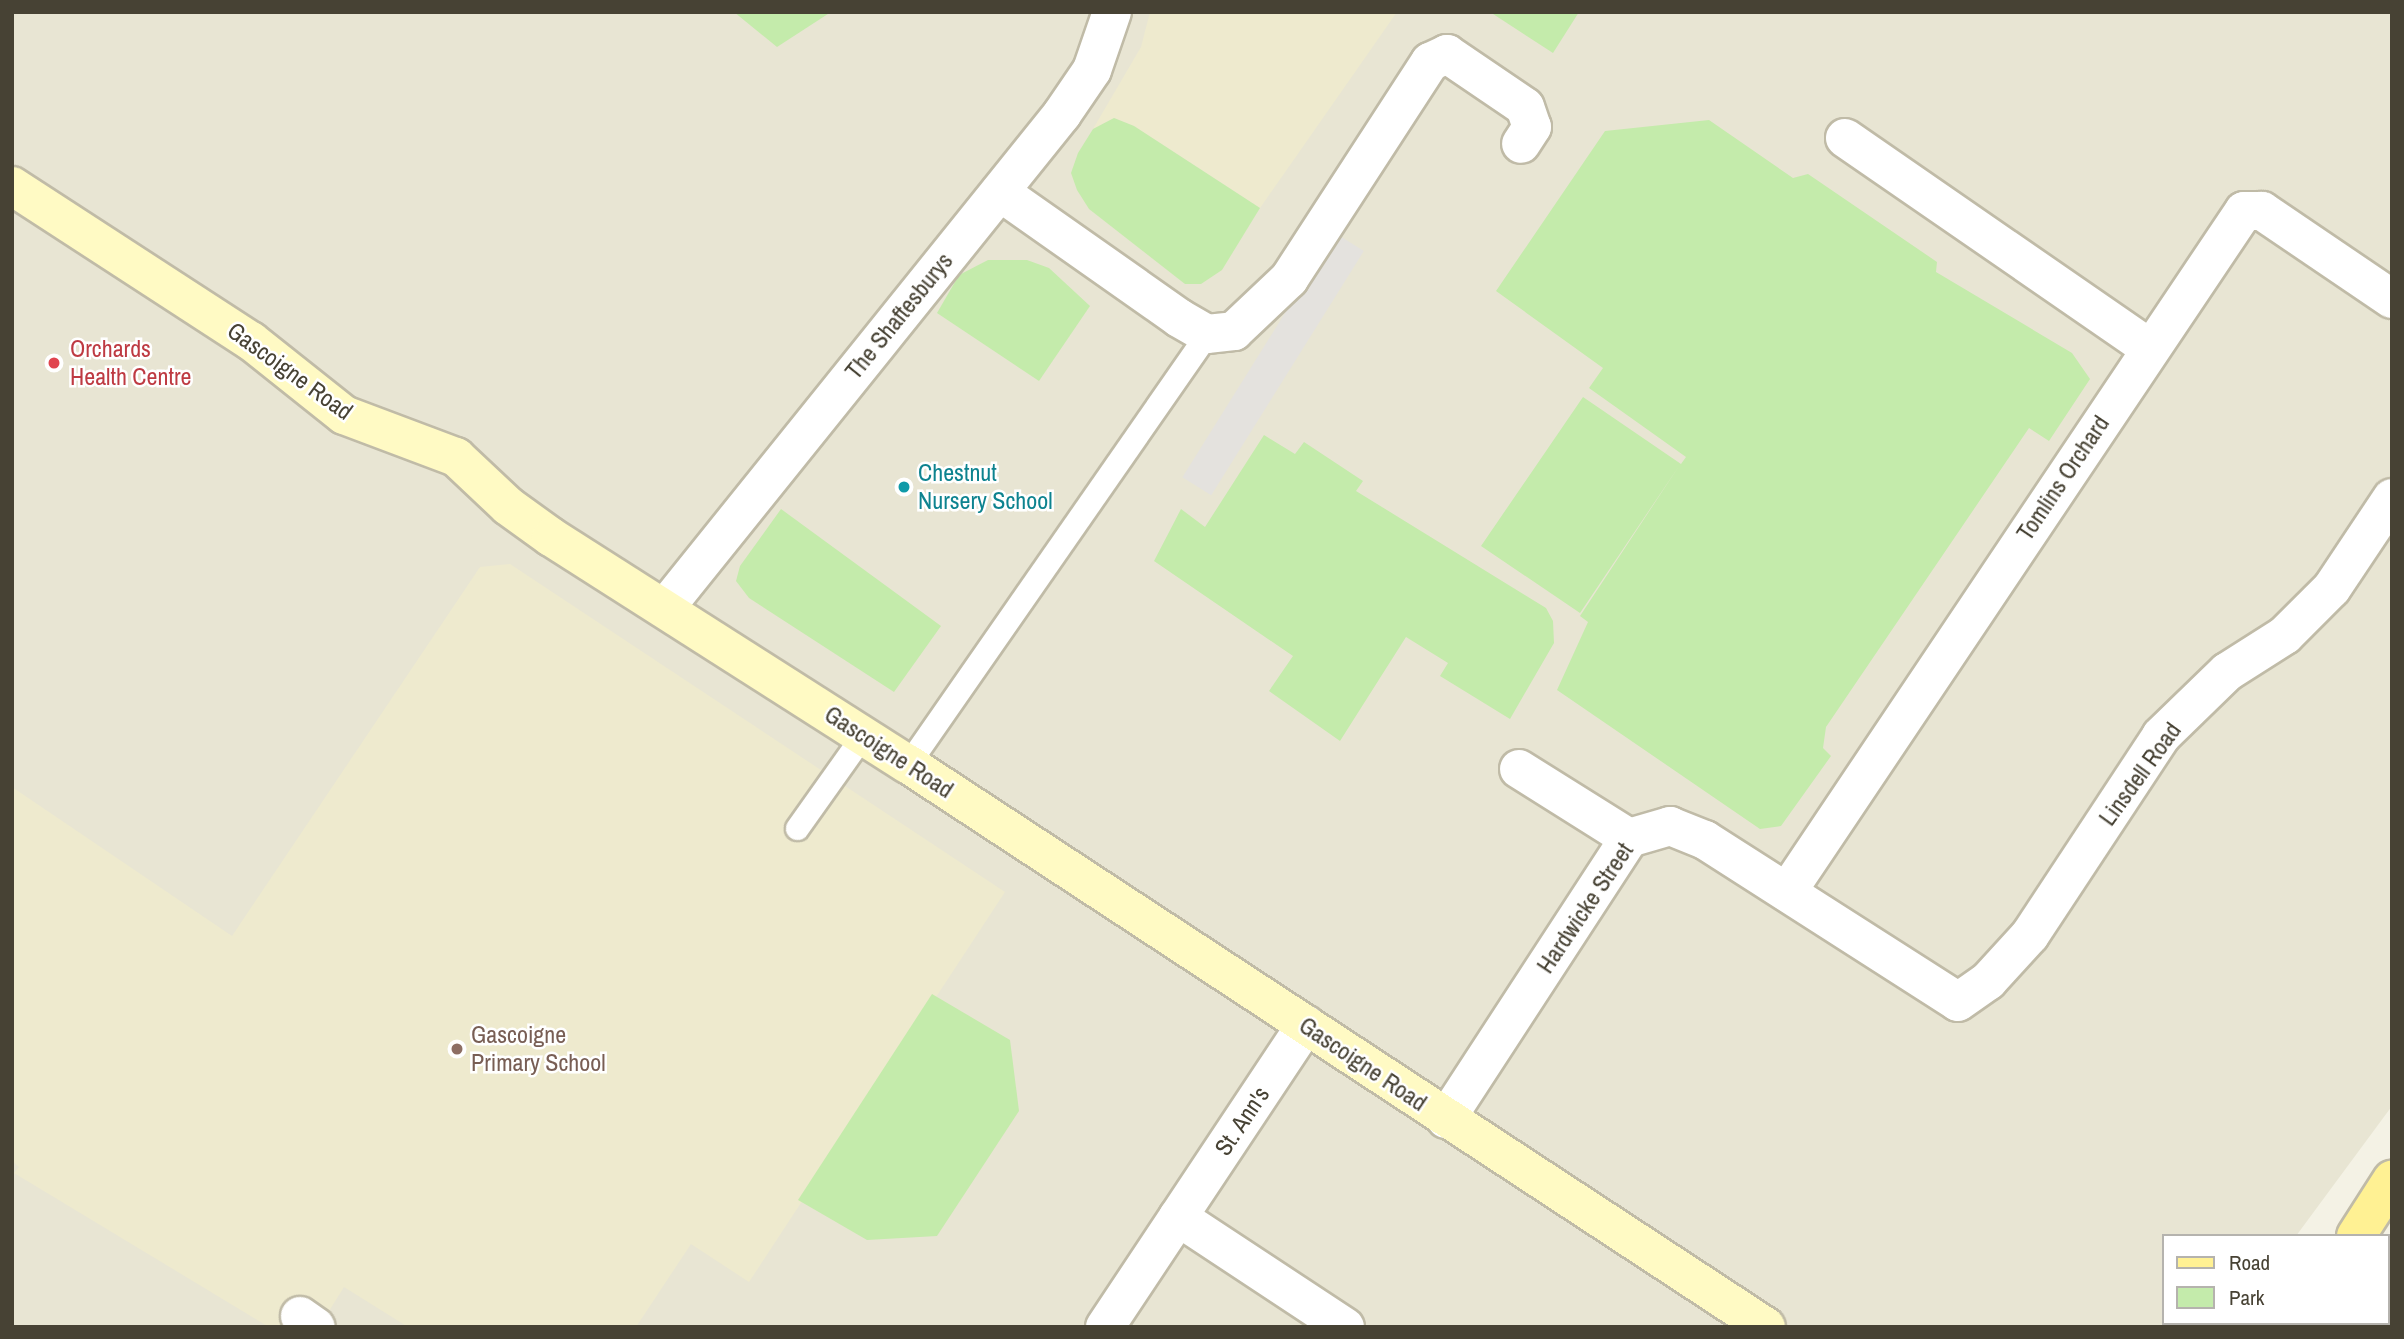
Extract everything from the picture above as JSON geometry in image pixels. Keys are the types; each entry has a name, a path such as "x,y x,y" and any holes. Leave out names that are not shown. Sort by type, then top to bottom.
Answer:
{"main road":[{"path":"2357,1234 2392,1180"}],"street":[{"name":"The Shaftesburys","path":"665,608 1000,192 1092,70 1112,12"},
{"path":"1000,192 1207,334 1234,331 1289,279 1430,62 1447,54 1525,107 1531,127 1521,144"},
{"path":"1845,138 2150,348"},
{"name":"Gascoigne Road","path":"12,186 251,341 344,415 456,457 508,506 908,764 1766,1327"},
{"name":"Tomlins Orchard","path":"1787,892 2244,211 2262,211 2392,299"},
{"name":"Linsdell Road","path":"1958,1002 1988,981 2029,935 2161,736 2227,672 2285,635 2332,588 2392,498"},
{"path":"1519,769 1629,838"},
{"name":"Hardwicke Street","path":"1446,1119 1629,838 1670,826 1705,840 1958,1002"},
{"name":"St. Ann's","path":"1105,1327 1306,1025"},
{"path":"1178,1217 1345,1327"}],"lane":[{"path":"908,764 1207,334"},
{"path":"797,828 863,735"}],"shaded area":[{"path":"12,12 2392,12 2392,1106 2297,1234 2162,1234 2162,1325 2226,1325 2224,1327 12,1327"},
{"path":"1150,12 1397,12 1260,208 1134,126 1114,118 1093,129 1141,47"},
{"path":"1335,233 1364,251 1211,495 1182,477"},
{"name":"Gascoigne Primary School","path":"510,564 1005,892 749,1282 691,1244 636,1327 408,1327 344,1287 319,1327 269,1327 14,1173 19,1167 12,1161 12,787 232,936 480,567"}],"green space":[{"path":"734,12 831,12 777,47"},
{"path":"1490,12 1579,12 1553,53"},
{"path":"1114,118 1134,126 1260,208 1222,270 1201,284 1185,284 1089,209 1077,190 1071,173 1078,153 1093,129"},
{"path":"1709,120 1793,178 1808,174 1937,262 1936,272 2072,353 2090,379 2049,441 2029,428 1826,727 1823,748 1831,756 1781,826 1760,829 1557,690 1588,622 1580,616 1679,466 1580,613 1481,546 1583,397 1681,464 1686,457 1589,388 1603,368 1496,291 1605,131"},
{"path":"988,260 1027,260 1049,268 1090,306 1039,381 937,313 959,275"},
{"path":"1264,435 1295,454 1304,442 1363,481 1356,491 1546,608 1553,621 1554,643 1510,719 1440,676 1448,663 1406,637 1340,741 1269,691 1293,656 1154,561 1181,509 1205,527"},
{"path":"781,509 941,626 894,692 749,598 736,581 740,566"},
{"path":"932,994 1010,1040 1019,1111 937,1236 867,1240 798,1200"}],"place":[{"name":"Orchards Health Centre","path":"54,363"},
{"name":"Chestnut Nursery School","path":"904,487"},
{"name":"Gascoigne Primary School","path":"457,1049"}]}
